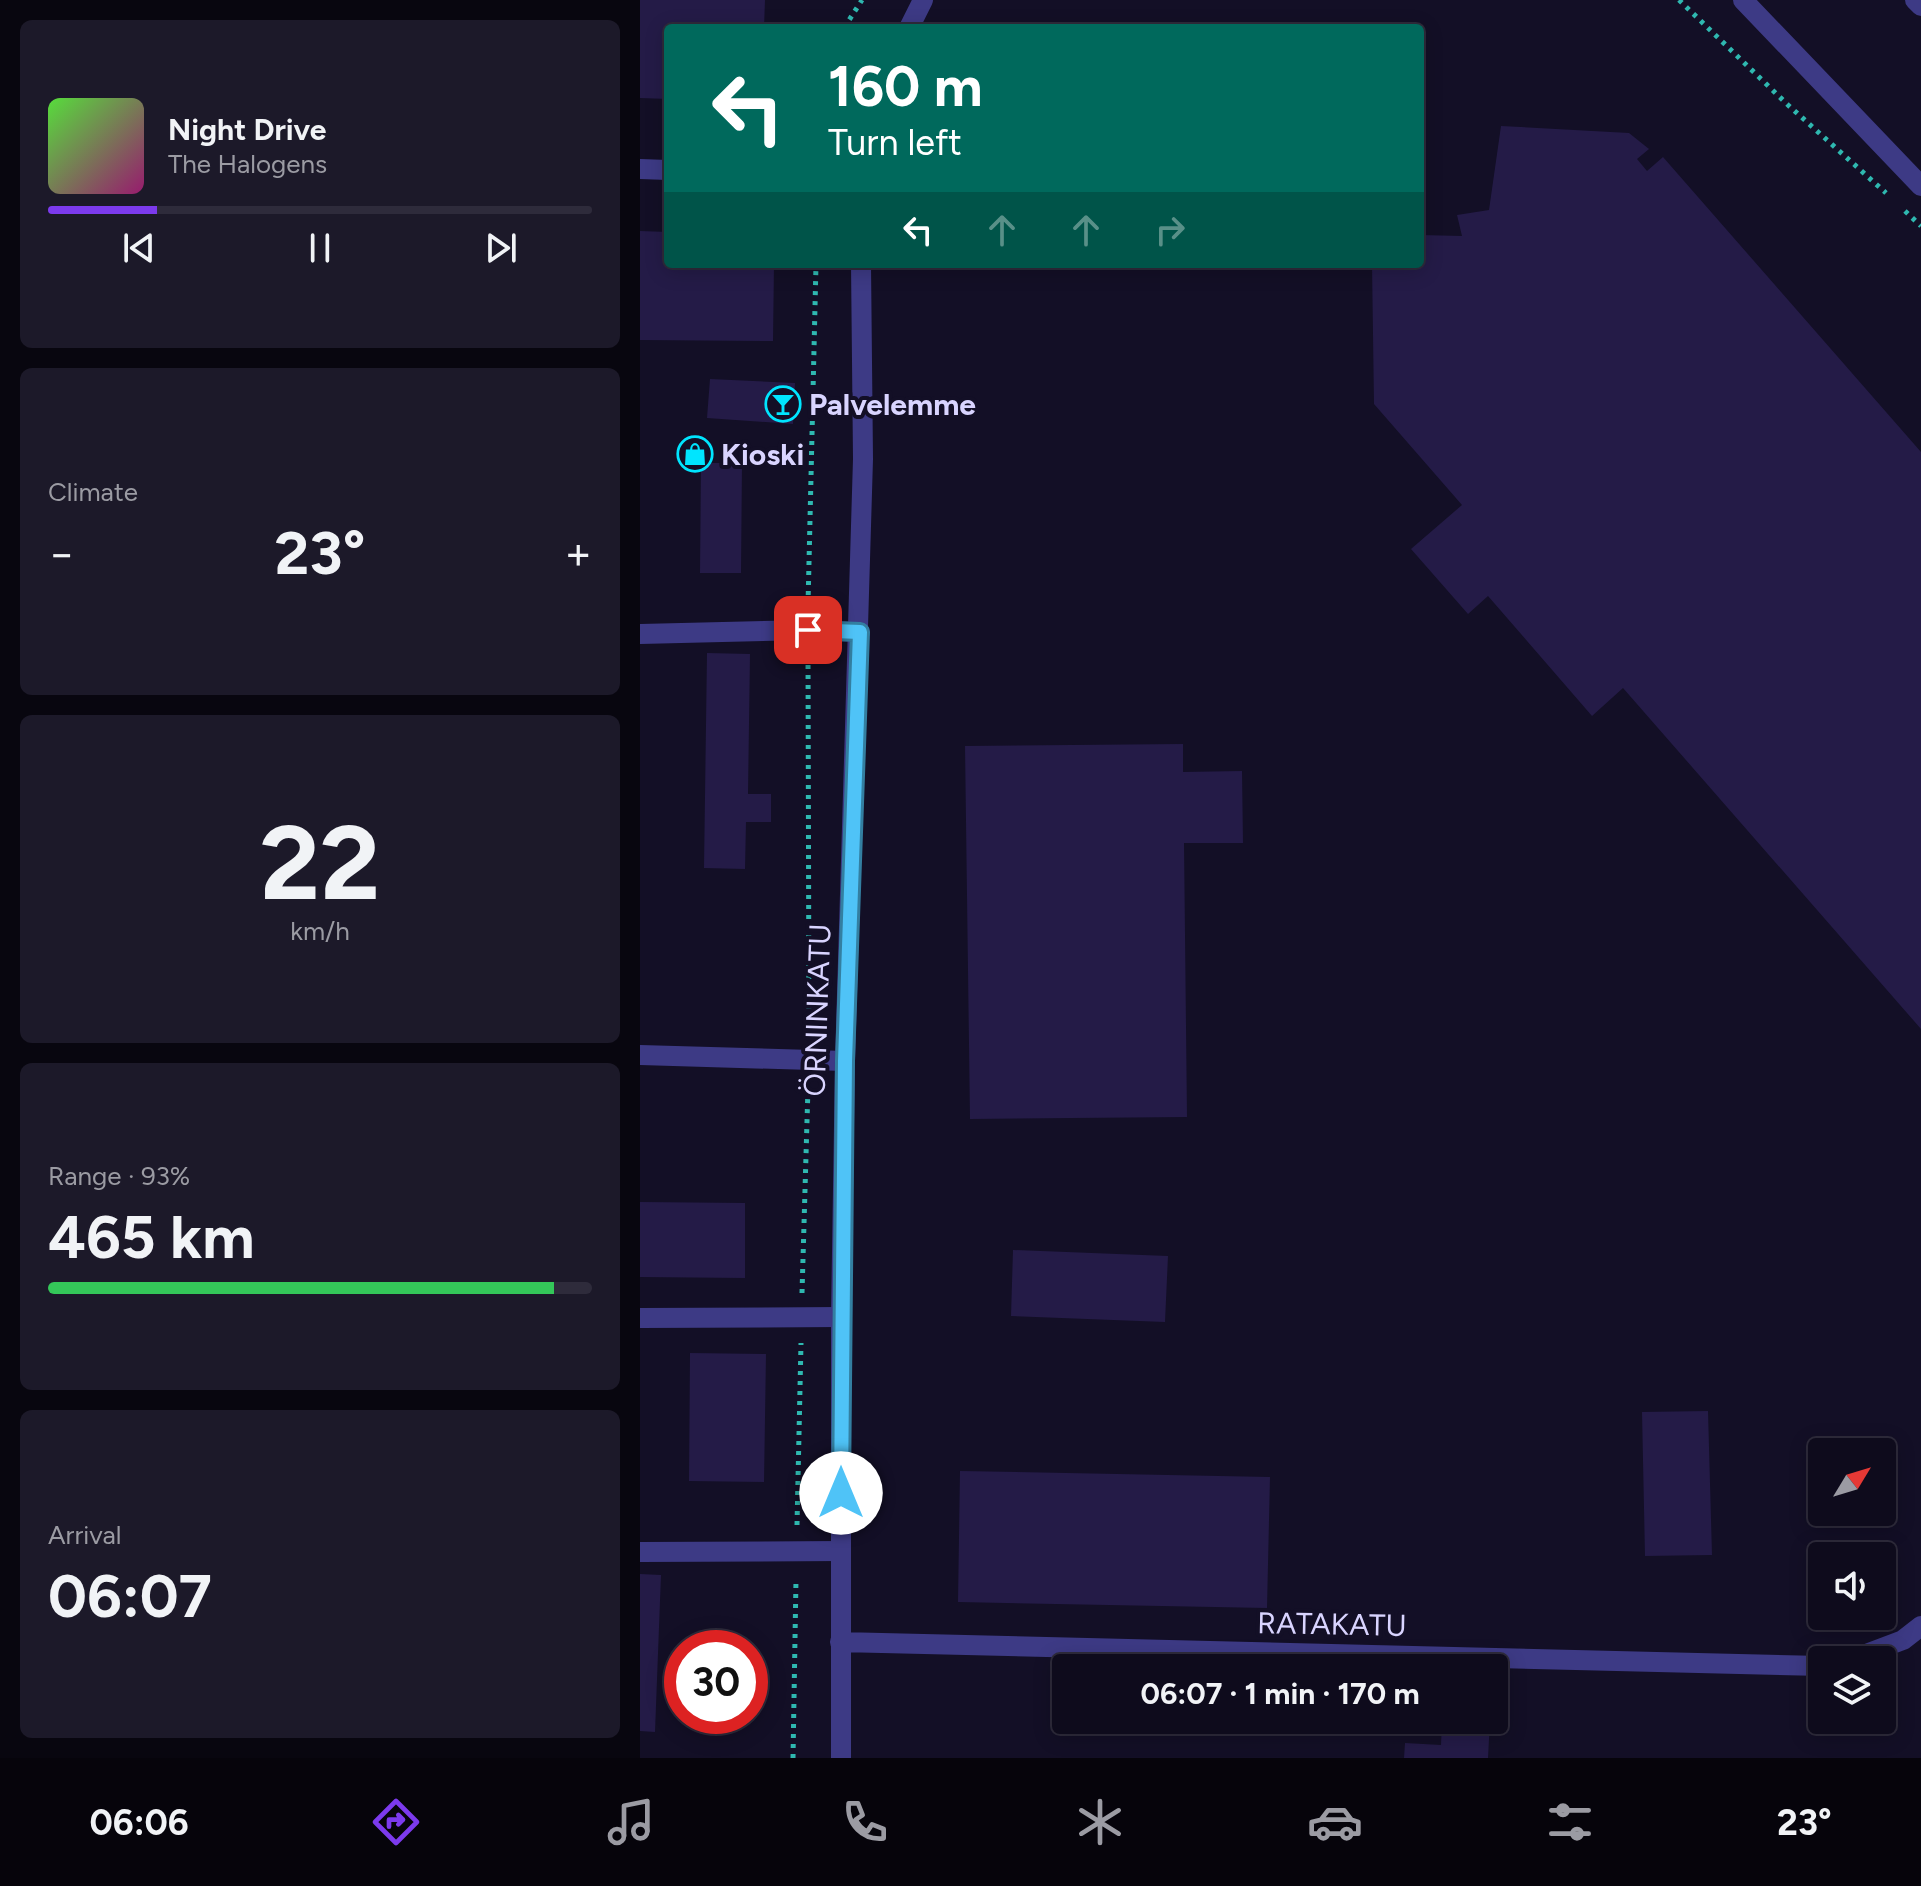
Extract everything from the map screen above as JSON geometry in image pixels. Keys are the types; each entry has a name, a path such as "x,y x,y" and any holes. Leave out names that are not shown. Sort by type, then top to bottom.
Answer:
{"street":[{"path":"911,24 923,0"},
{"path":"1743,0 1921,186"},
{"path":"1915,0 1921,6"},
{"path":"640,169 664,170"},
{"name":"ÖRNINKATU","path":"841,1758 841,1317 845,1061 860,632 863,459 861,268"},
{"path":"640,634 808,630 860,632"},
{"path":"640,1055 845,1061"},
{"path":"640,1318 841,1317"},
{"path":"640,1552 841,1551"},
{"path":"1887,1646 1903,1640 1921,1626"},
{"name":"RATAKATU","path":"840,1642 1808,1666"}],"path":[{"path":"847,24 862,0"},
{"path":"1679,0 1921,226"},
{"path":"793,1758 809,1058 808,630 816,268"}],"building":[{"path":"640,0 765,0 764,24 664,24 664,99 640,98"},
{"path":"1501,126 1629,133 1649,149 1637,159 1647,171 1663,157 1921,452 1921,1029 1623,688 1592,716 1488,596 1468,614 1411,549 1462,505 1374,404 1372,268 1424,268 1424,235 1462,236 1457,215 1489,210"},
{"path":"640,231 664,232 664,268 774,268 773,341 640,340"},
{"path":"710,379 795,383 793,424 707,418"},
{"path":"701,463 742,463 741,573 700,573"},
{"path":"707,653 750,654 748,794 771,794 771,822 746,822 745,869 704,868"},
{"path":"1183,744 1183,772 1242,771 1243,843 1184,843 1187,1117 970,1119 965,746"},
{"path":"640,1202 745,1203 745,1278 640,1277"},
{"path":"1013,1250 1168,1256 1165,1322 1011,1316"},
{"path":"690,1353 766,1354 764,1482 689,1481"},
{"path":"1708,1411 1712,1555 1645,1556 1642,1412"},
{"path":"960,1471 1270,1477 1267,1608 958,1602"},
{"path":"640,1574 661,1575 655,1732 640,1731"},
{"path":"1441,1734 1489,1734 1488,1758 1404,1758 1405,1743 1441,1745"}],"place":[{"name":"Palvelemme","path":"783,404"},
{"name":"Kioski","path":"695,454"}],"route":[{"path":"808,630 860,632 845,1061 841,1493"}]}
